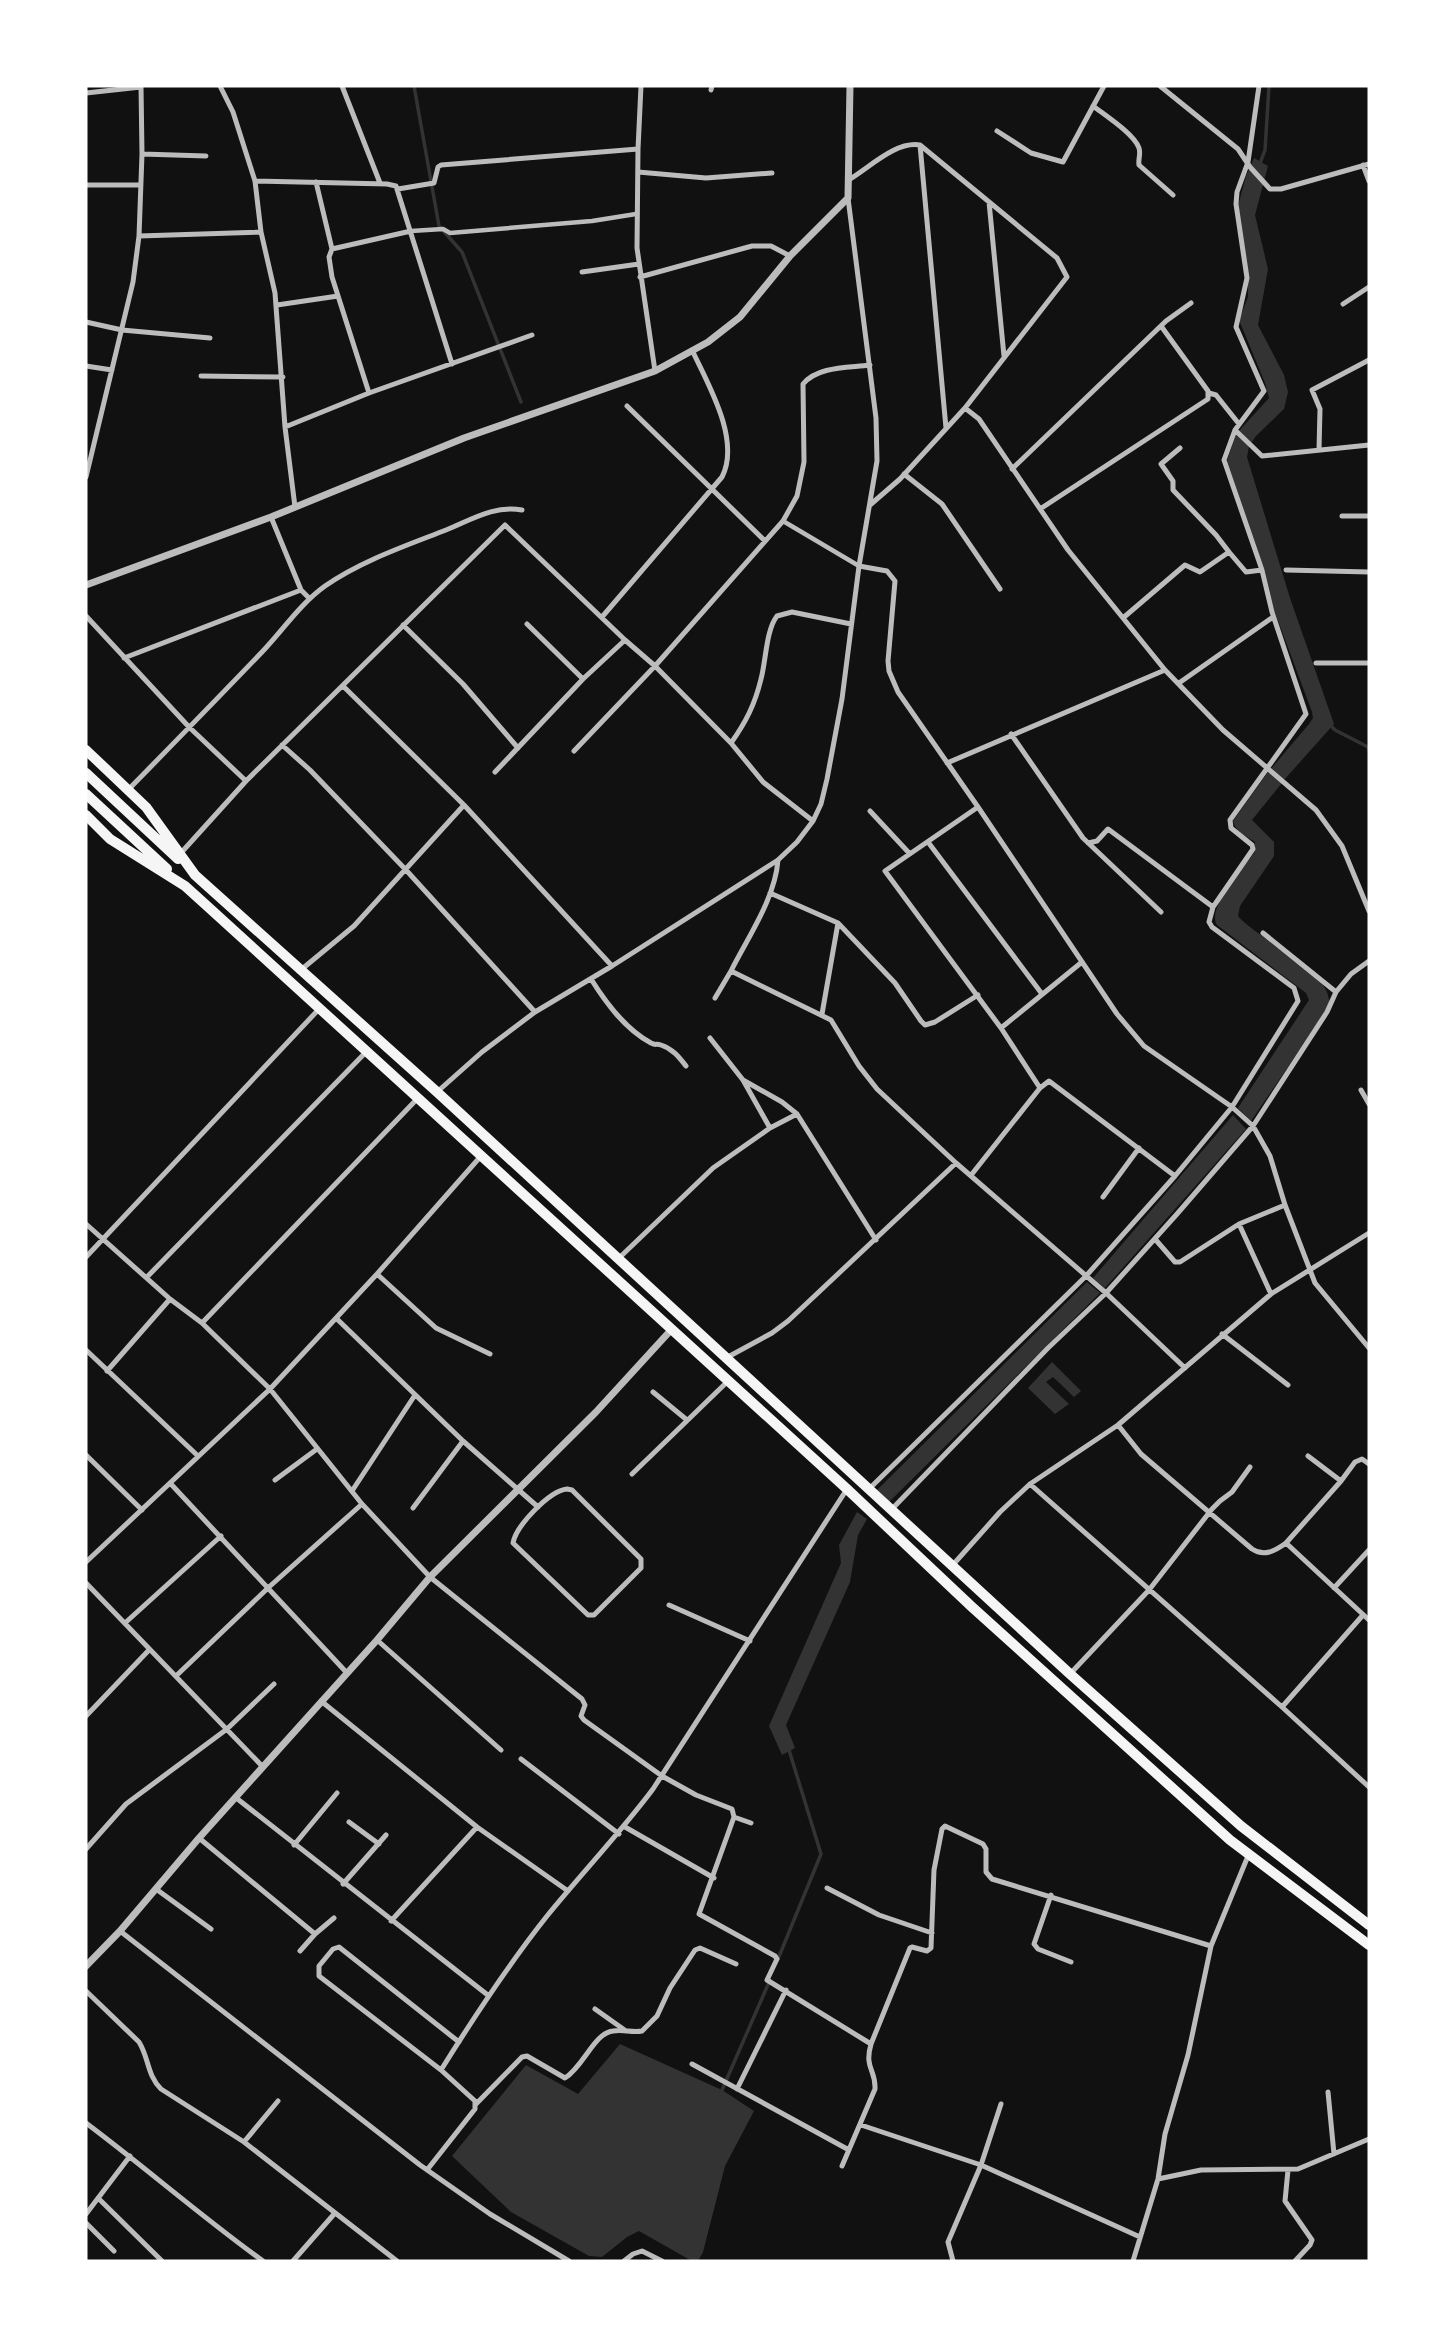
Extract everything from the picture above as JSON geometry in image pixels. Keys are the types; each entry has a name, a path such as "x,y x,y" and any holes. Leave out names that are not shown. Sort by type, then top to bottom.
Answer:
{"highway":[{"path":"86,750 146,807 195,875"},
{"path":"86,773 1070,1674 1241,1826 1369,1925"},
{"path":"86,794 858,1500 979,1614 1248,1856 1369,1945"},
{"path":"86,815 110,839 185,886"}],"street":[{"path":"86,93 141,86 142,154 139,236 133,282 86,477"},
{"path":"220,86 233,112 255,181 261,232 277,305 285,427 295,507"},
{"path":"342,86 380,183"},
{"path":"641,86 636,214 640,278 654,371"},
{"path":"437,1092 482,1052 535,1012 778,860 797,842 813,821 827,779 842,699 859,566 877,461 876,418 848,198 850,86"},
{"path":"998,131 1031,153 1063,162 1104,86"},
{"path":"1160,86 1238,149 1270,189 1281,190 1366,165 1369,181"},
{"path":"869,1491 1088,1277 1233,1108 1296,1006 1298,996 1294,988 1212,927 1209,918 1213,907 1253,849 1252,845 1231,828 1229,822 1306,714 1273,617 1262,570 1224,460 1237,429 1264,394 1264,387 1236,327 1247,278 1236,204 1237,192 1249,165 1259,86"},
{"path":"1093,106 1138,145 1139,165 1173,195"},
{"path":"850,179 903,146 920,145 1057,258 1067,278 965,408 904,474 870,506"},
{"path":"920,145 946,428"},
{"path":"398,189 434,183 438,167 442,165 638,149"},
{"path":"142,154 206,156"},
{"path":"638,172 706,178 772,173"},
{"path":"255,181 380,183 393,185 398,189 452,363"},
{"path":"316,182 332,249 329,257 338,296 369,393"},
{"path":"86,185 139,185"},
{"path":"86,585 271,517 464,438 654,371 708,342 740,317 790,256 848,198"},
{"path":"989,202 1004,357"},
{"path":"332,249 411,231 443,229 450,233 592,221 636,214"},
{"path":"139,236 261,232"},
{"path":"640,278 752,246 771,246 790,256"},
{"path":"582,272 639,264"},
{"path":"1343,304 1369,286"},
{"path":"277,305 338,296"},
{"path":"1012,469 1161,326 1191,303"},
{"path":"86,322 122,330 209,338"},
{"path":"1161,326 1209,393 1216,395 1237,429 1262,456 1369,445"},
{"path":"285,427 369,393 532,335"},
{"path":"602,617 726,469 725,428 691,350"},
{"path":"1319,450 1320,410 1312,390 1369,360"},
{"path":"574,751 655,666 783,521 797,496 804,462 803,384 810,376 821,372 870,365"},
{"path":"86,366 112,370"},
{"path":"201,376 283,377"},
{"path":"1040,509 1208,399 1209,393"},
{"path":"626,407 765,541"},
{"path":"965,408 979,419 1068,550 1166,670 1223,730 1316,810 1342,846 1369,911"},
{"path":"1180,448 1161,464 1173,481 1173,489 1246,572 1262,570"},
{"path":"904,474 942,504 1000,589"},
{"path":"128,790 284,628 309,598 343,575 381,556 487,512 506,508 522,510"},
{"path":"1342,516 1369,516"},
{"path":"271,517 301,590 309,598"},
{"path":"783,521 859,566 887,571 893,576 894,607 887,649 889,671 898,692 1117,1014 1144,1045 1233,1108 1251,1124 1270,1156 1285,1205 1309,1270 1319,1289 1369,1348"},
{"path":"180,854 246,781 505,525 655,666 731,743 763,782 813,821"},
{"path":"1123,618 1184,565 1200,572 1229,552"},
{"path":"1286,570 1369,572"},
{"path":"124,657 301,590"},
{"path":"731,743 745,724 754,705 771,629 777,616 792,612 851,624"},
{"path":"86,616 189,727 246,781"},
{"path":"1179,683 1273,617"},
{"path":"527,624 583,679"},
{"path":"403,625 463,684 518,748"},
{"path":"495,772 583,679 625,640"},
{"path":"1316,663 1369,663"},
{"path":"947,763 1166,670"},
{"path":"343,686 464,805 612,966"},
{"path":"1011,734 1088,843 1160,912"},
{"path":"282,745 310,770 406,870 535,1012"},
{"path":"302,969 354,926 464,805"},
{"path":"978,807 885,871 978,995 1040,1088"},
{"path":"870,811 911,854"},
{"path":"1088,843 1097,841 1108,829 1213,907"},
{"path":"928,842 1042,994"},
{"path":"715,999 770,892 777,873 778,860"},
{"path":"770,892 838,923 895,983 925,1025 932,1024 978,995"},
{"path":"822,1014 838,923"},
{"path":"1263,933 1336,992"},
{"path":"889,1510 1154,1239 1251,1124 1326,1012 1336,992 1351,974 1369,961"},
{"path":"1001,1028 1082,962"},
{"path":"731,971 822,1014 836,1027 859,1066 877,1089 956,1163 972,1174 1105,1292 1185,1368"},
{"path":"591,979 605,1002 627,1024 652,1044 676,1053 686,1066"},
{"path":"86,1257 319,1009"},
{"path":"710,1038 743,1080 770,1128"},
{"path":"147,1277 366,1052"},
{"path":"743,1080 782,1102 797,1114 876,1240"},
{"path":"972,1174 1040,1088 1049,1081 1175,1176"},
{"path":"1361,1090 1369,1104"},
{"path":"202,1323 417,1098"},
{"path":"617,1260 713,1168 770,1128 797,1114"},
{"path":"1103,1198 1139,1148"},
{"path":"87,1560 270,1389 482,1156"},
{"path":"726,1358 781,1327 956,1163"},
{"path":"1154,1239 1175,1262 1180,1262 1239,1224 1285,1205"},
{"path":"86,1224 170,1299 202,1323 270,1389 362,1504 430,1577 582,1699 585,1705 581,1716 584,1720 662,1776 696,1795 732,1809 734,1818 699,1914 776,1957 768,1980 871,2044"},
{"path":"1239,1224 1271,1294"},
{"path":"951,1567 1030,1484 1118,1424 1271,1294 1369,1233"},
{"path":"377,1274 436,1328 489,1354"},
{"path":"107,1371 170,1299"},
{"path":"336,1318 463,1441 538,1507"},
{"path":"86,1966 120,1931 430,1577 596,1412 671,1330"},
{"path":"1222,1334 1288,1385"},
{"path":"86,1350 198,1456"},
{"path":"632,1474 727,1382"},
{"path":"653,1392 687,1420"},
{"path":"352,1491 415,1395"},
{"path":"1118,1424 1141,1454 1258,1553 1273,1551 1286,1543 1357,1459 1369,1464"},
{"path":"413,1508 463,1441"},
{"path":"275,1480 317,1450"},
{"path":"86,1455 142,1510"},
{"path":"1308,1456 1340,1482"},
{"path":"1070,1674 1149,1590 1209,1512 1232,1492 1250,1466"},
{"path":"170,1483 347,1673"},
{"path":"1030,1484 1369,1787"},
{"path":"441,2070 489,1996 568,1891 625,1827 662,1776 846,1489"},
{"path":"572,1490 639,1555 641,1568 594,1615 588,1615 515,1546 516,1534 538,1507 556,1492 572,1490"},
{"path":"176,1676 268,1587 362,1504"},
{"path":"125,1623 220,1536"},
{"path":"1286,1543 1369,1620"},
{"path":"1334,1588 1369,1550"},
{"path":"86,1583 262,1766"},
{"path":"669,1605 750,1641"},
{"path":"1282,1707 1363,1615"},
{"path":"377,1640 501,1750"},
{"path":"86,1716 149,1650"},
{"path":"86,1849 126,1804 227,1729 274,1684"},
{"path":"321,1701 477,1828 568,1891"},
{"path":"521,1759 619,1834"},
{"path":"294,1846 337,1793"},
{"path":"235,1797 294,1846 489,1996"},
{"path":"734,1818 751,1823"},
{"path":"349,1822 379,1844"},
{"path":"842,2165 861,2125 875,2084 867,2059 871,2044 910,1948 929,1950 934,1870 942,1829 945,1826 983,1844 989,1877 1211,1946"},
{"path":"625,1827 714,1878"},
{"path":"391,1921 477,1828"},
{"path":"343,1884 386,1835"},
{"path":"199,1838 315,1934"},
{"path":"1133,2261 1158,2179 1165,2134 1188,2054 1211,1946 1248,1856"},
{"path":"827,1888 880,1915 932,1933"},
{"path":"156,1889 211,1929"},
{"path":"1051,1895 1034,1944 1038,1949 1071,1962"},
{"path":"300,1951 334,1918"},
{"path":"120,1931 427,2170 490,2214 569,2261"},
{"path":"459,2042 339,1947 333,1949 319,1966 319,1976 441,2070 472,2097 476,2104"},
{"path":"427,2170 475,2109 476,2104 522,2057 527,2056 565,2078 577,2071 603,2033 642,2031 657,2016 670,1988 695,1950 700,1948 736,1964"},
{"path":"735,2088 784,1989"},
{"path":"86,1991 139,2042 145,2050 148,2070 161,2089 244,2142 397,2261"},
{"path":"595,2009 626,2031"},
{"path":"692,2064 849,2150"},
{"path":"1328,2092 1334,2154"},
{"path":"244,2142 278,2101"},
{"path":"953,2261 948,2242 981,2165 1001,2104"},
{"path":"86,2123 176,2197 263,2261"},
{"path":"861,2125 981,2165 1140,2236"},
{"path":"1158,2179 1201,2170 1288,2170 1307,2166 1369,2139"},
{"path":"86,2214 130,2157"},
{"path":"1288,2170 1285,2200 1312,2240 1295,2261"},
{"path":"98,2198 162,2261"},
{"path":"293,2261 335,2213"},
{"path":"86,2223 114,2251"},
{"path":"625,2261 633,2253 642,2251 662,2261"}],"shaded area":[{"path":"1254,158 1268,166 1255,215 1268,269 1258,325 1284,375 1288,392 1284,409 1256,436 1249,446 1247,457 1290,598 1334,724 1284,780 1270,770 1309,724 1313,718 1312,712 1274,610 1265,571 1227,461 1236,434 1269,398 1239,320 1248,297 1248,273 1238,206"},
{"path":"1268,772 1282,783 1252,820 1274,842 1274,856 1240,906 1238,916 1248,926 1294,957 1320,981 1328,994 1329,1007 1251,1121 1238,1108 1309,1000 1306,993 1217,925 1215,918 1221,898 1255,852 1255,842 1239,831 1233,821"},
{"path":"1233,1115 1246,1129 1105,1288 1093,1278"},
{"path":"1087,1282 1100,1293 889,1502 877,1490"},
{"path":"1052,1362 1081,1391 1074,1397 1053,1377 1046,1382 1069,1404 1055,1414 1028,1388"},
{"path":"857,1512 867,1519 858,1535 850,1582 786,1725 795,1748 782,1755 769,1726 841,1563 839,1545"},
{"path":"620,2044 722,2090 754,2111 725,2166 703,2252 698,2261 692,2261 639,2231 602,2257 589,2256 511,2212 452,2156 526,2065 578,2094"}],"waterway":[{"path":"414,86 439,226 462,252 521,402"},
{"path":"1259,166 1265,150 1269,86"},
{"path":"1330,725 1369,750"},
{"path":"778,1959 821,1854 789,1750"},
{"path":"722,2090 770,1980"}]}
